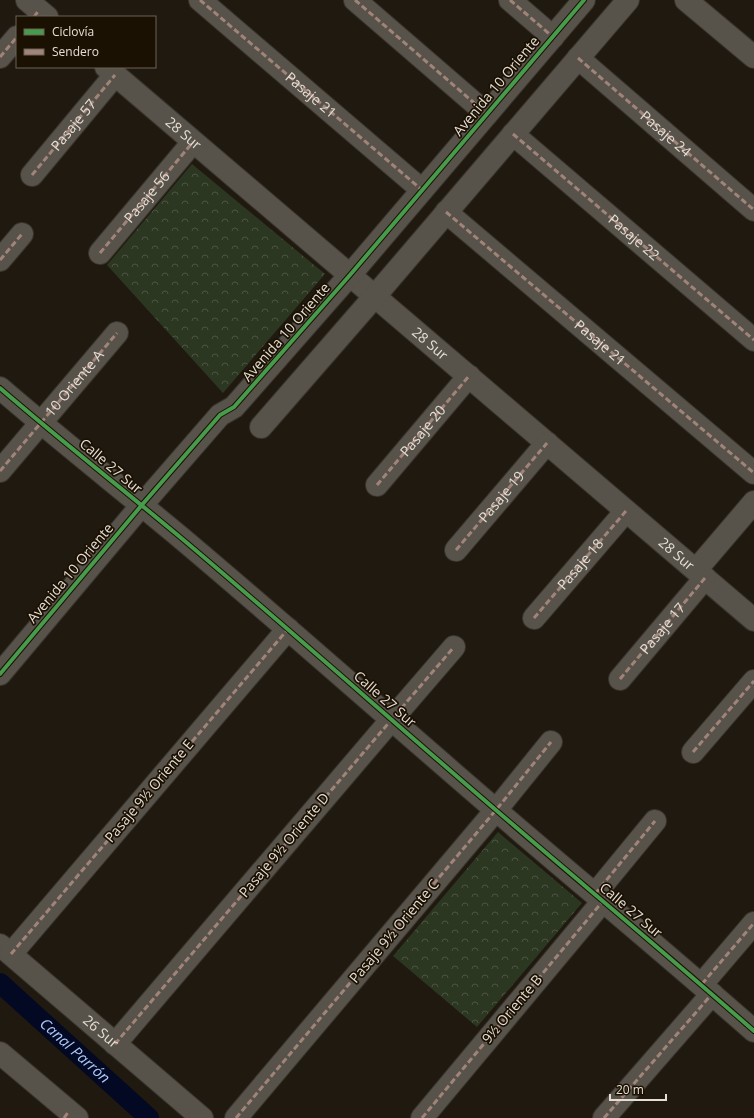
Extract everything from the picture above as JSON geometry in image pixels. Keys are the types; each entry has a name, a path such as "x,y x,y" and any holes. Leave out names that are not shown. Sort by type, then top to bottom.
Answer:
{"street":[{"name":"Pasaje 21","path":"200,0 422,190"},
{"path":"355,0 487,114"},
{"path":"510,0 553,36"},
{"name":"Avenida 10 Oriente","path":"0,674 141,506 220,415 234,407 350,275 584,0"},
{"path":"261,427 628,0"},
{"path":"686,0 754,57"},
{"path":"0,57 16,38"},
{"name":"Pasaje 24","path":"578,58 754,210"},
{"name":"28 Sur","path":"111,71 754,620"},
{"name":"Pasaje 57","path":"32,175 111,71"},
{"name":"Pasaje 22","path":"513,134 754,340"},
{"name":"Pasaje 56","path":"100,253 194,142"},
{"name":"Pasaje 21","path":"446,212 754,473"},
{"path":"0,260 22,234"},
{"name":"10 Oriente A","path":"0,471 117,333"},
{"name":"Pasaje 20","path":"377,484 469,376"},
{"name":"Calle 27 Sur","path":"0,388 179,536 754,1031"},
{"name":"Pasaje 19","path":"456,550 547,443"},
{"name":"Pasaje 17","path":"620,679 754,502"},
{"name":"Pasaje 18","path":"534,618 626,510"},
{"name":"Pasaje 9½ Oriente E","path":"5,949 288,629"},
{"name":"Pasaje 9½ Oriente D","path":"115,1044 454,647"},
{"path":"693,752 754,682"},
{"name":"Pasaje 9½ Oriente C","path":"236,1118 496,810 551,742"},
{"name":"9½ Oriente B","path":"422,1118 599,898 655,821"},
{"path":"604,1118 707,989 754,923"},
{"name":"26 Sur","path":"5,949 202,1118"},
{"path":"0,1053 70,1116"}],"green space":[{"path":"192,164 325,274 223,393 107,265"},
{"path":"498,832 582,903 477,1027 393,956"}],"waterway":[{"name":"Canal Parrón","path":"0,983 149,1118"}],"marked path":[{"path":"200,0 422,190"},
{"path":"355,0 487,114"},
{"path":"510,0 553,37"},
{"path":"35,16 39,10"},
{"path":"0,57 16,38"},
{"path":"578,58 754,210"},
{"path":"32,175 115,75"},
{"path":"513,134 754,340"},
{"path":"100,253 193,142"},
{"path":"446,212 754,473"},
{"path":"0,260 22,234"},
{"path":"0,471 117,333"},
{"path":"377,485 469,376"},
{"path":"456,550 547,443"},
{"path":"534,618 626,511"},
{"path":"620,679 705,578"},
{"path":"11,954 288,629"},
{"path":"115,1044 454,647"},
{"path":"693,752 754,681"},
{"path":"236,1118 496,810 551,742"},
{"path":"595,894 655,821"},
{"path":"422,1118 603,901"},
{"path":"702,984 754,923"},
{"path":"604,1118 712,994"},
{"path":"64,1118 69,1111"}],"cycle path":[{"path":"0,674 141,506 220,415 234,407 350,275 584,0"},
{"path":"0,388 220,571 754,1031"}]}
